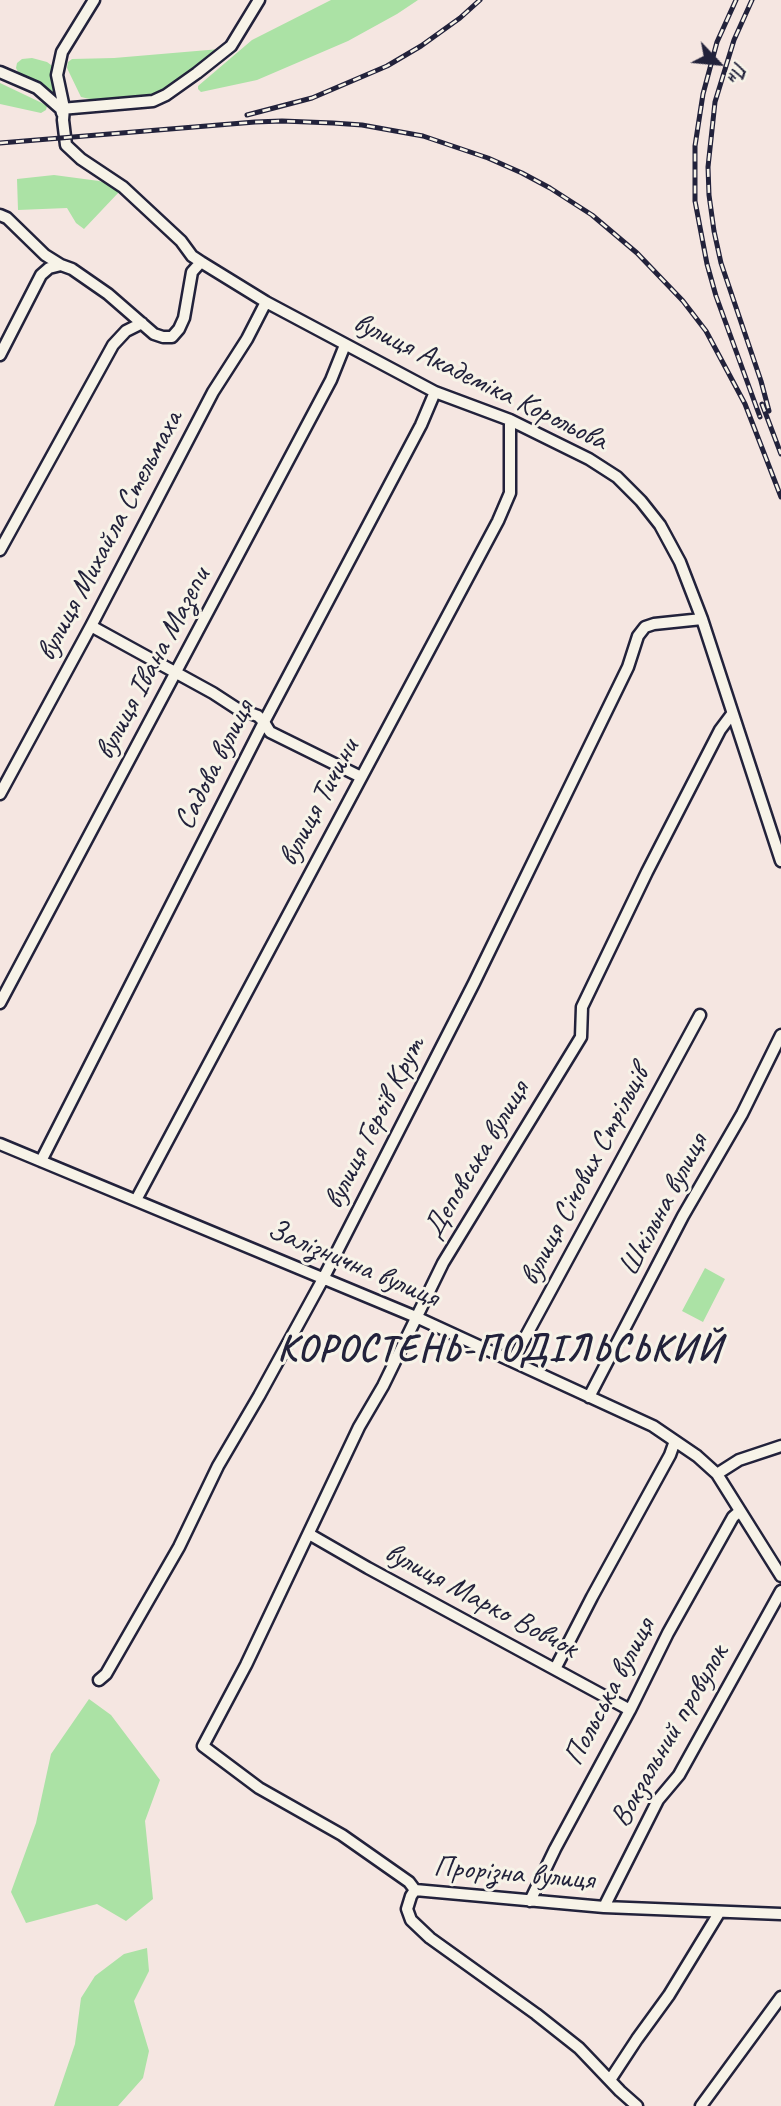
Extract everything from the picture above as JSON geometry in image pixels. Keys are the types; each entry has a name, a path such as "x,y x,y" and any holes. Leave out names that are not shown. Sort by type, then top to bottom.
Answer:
{"street":[{"path":"63,108 57,75 62,52 94,0"},
{"path":"0,72 37,88 63,108 153,101 166,95 231,46 259,0"},
{"name":"вулиця Академіка Корольова","path":"63,108 66,145 72,152 123,187 181,241 191,256 266,302 435,392 510,420 589,458 617,477 641,500 660,524 680,562 702,620 781,861"},
{"path":"0,215 7,218 45,255 72,269 108,294 154,334 163,337 172,337 179,329 184,318 190,278 201,262"},
{"path":"0,355 41,275 49,268 61,265"},
{"name":"вулиця Михайла Стельмаха","path":"0,794 213,392 247,339 266,302"},
{"path":"0,550 113,345 126,331 142,323"},
{"name":"вулиця Івана Мазепи","path":"0,1003 331,380 345,345"},
{"name":"Садова вулиця","path":"41,1161 264,722 421,425 435,392"},
{"name":"вулиця Тичини","path":"136,1199 498,521 510,493 510,420"},
{"name":"вулиця Героїв Крут","path":"99,1681 106,1674 179,1547 218,1466 323,1279 474,983 617,692 638,636 645,627 654,624 702,620"},
{"path":"91,626 214,693 236,708 258,716 270,733 361,777"},
{"name":"Деповська вулиця","path":"203,1746 246,1665 359,1427 383,1386 443,1263 581,1037 582,1007 714,742 733,714"},
{"name":"вулиця Січових Стрільців","path":"513,1360 700,1015"},
{"name":"Шкільна вулиця","path":"589,1397 781,1035"},
{"name":"Залізнична вулиця","path":"0,1144 416,1317 653,1426 697,1456 717,1474 781,1576"},
{"path":"555,1669 675,1441"},
{"path":"717,1474 738,1460 781,1446"},
{"name":"Польська вулиця","path":"530,1901 675,1622 733,1517 740,1511"},
{"name":"вулиця Марко Вовчок","path":"309,1534 630,1710"},
{"name":"Вокзальний провулок","path":"604,1906 658,1800 679,1775 781,1591"},
{"name":"Прорізна вулиця","path":"203,1746 259,1788 342,1835 409,1882 415,1890 604,1906 781,1914"},
{"path":"415,1890 407,1909 411,1920 430,1938 568,2039 638,2106"},
{"path":"610,2080 669,1996 719,1913"},
{"path":"702,2106 781,1997"}],"green space":[{"path":"331,0 418,0 348,41 257,80 201,92 198,89 198,86 252,40"},
{"path":"220,49 164,91 152,95 94,100 81,97 67,68 72,59"},
{"path":"32,58 47,62 55,68 58,98 18,72 17,63 22,59"},
{"path":"0,83 42,103 47,106 46,110 41,113 0,104"},
{"path":"54,175 99,181 111,185 119,192 84,229 76,223 67,208 18,210 17,179"},
{"path":"705,1268 725,1279 703,1322 682,1311"},
{"path":"89,1699 111,1715 160,1780 145,1821 153,1899 126,1921 97,1904 26,1923 11,1892 36,1823 51,1754"},
{"path":"147,1948 149,1971 134,2001 149,2051 143,2078 118,2106 54,2106 75,2044 81,1998 95,1976 124,1954"}],"railway":[{"path":"247,115 312,98 387,66 421,46 480,0"},
{"path":"736,0 717,42 703,94 695,146 695,201 716,296 760,417"},
{"path":"752,0 734,40 715,102 708,167 709,195 721,263 769,411"},
{"path":"0,143 255,122 333,123 362,125 423,136 488,158 522,173 592,215 637,253 683,301 706,331 745,404 781,497"},
{"path":"762,404 781,454"}],"district":[{"name":"КОРОСТЕНЬ-ПОДІЛЬСЬКИЙ","path":"500,1350"}]}
